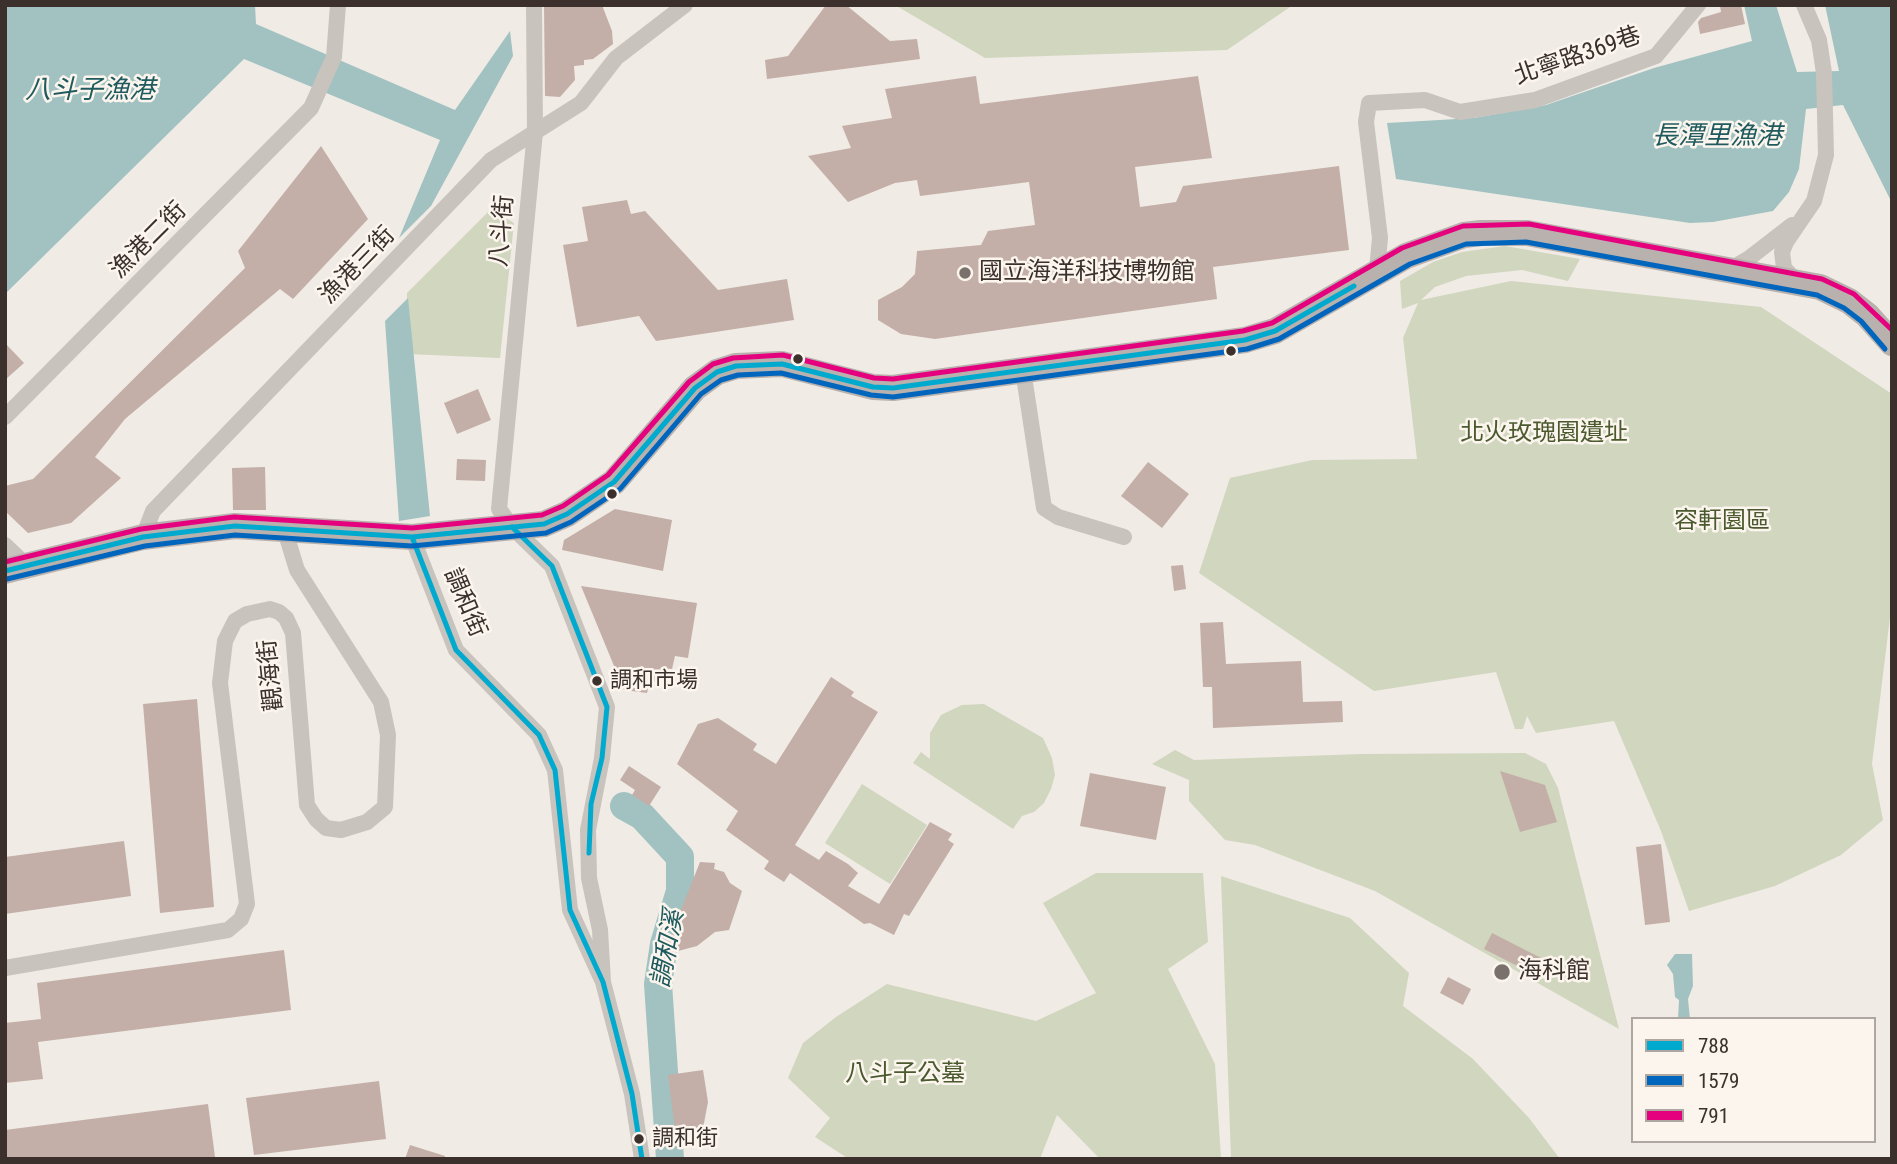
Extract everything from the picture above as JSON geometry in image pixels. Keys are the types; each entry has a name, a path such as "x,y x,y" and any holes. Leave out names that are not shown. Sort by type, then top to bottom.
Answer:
{"main road":[{"path":"12,564 143,537 235,526 412,537 544,524 567,514 614,482 695,388 717,372 736,366 782,364 873,387 893,388 1245,340 1275,331 1377,270 1424,248 1464,235 1527,233 1820,287 1849,301 1867,315 1892,343"}],"street":[{"name":"漁港二街","path":"5,417 311,107 334,57 338,5"},
{"path":"534,5 535,132"},
{"path":"535,132 580,103 616,58 685,5"},
{"name":"北寧路369巷","path":"1377,270 1380,239 1366,122 1369,103 1425,100 1461,112 1535,100 1656,56 1698,5"},
{"path":"1797,283 1784,268 1783,252 1814,201 1824,170 1826,107 1819,40 1804,5"},
{"name":"八斗街","path":"512,527 499,509 535,132"},
{"name":"漁港三街","path":"143,537 153,511 491,160 535,132"},
{"path":"1728,270 1748,259 1803,218"},
{"path":"1023,370 1044,508 1058,517 1124,537"},
{"name":"調和街","path":"512,527 552,566 607,707 602,758 588,830 589,878 600,930 603,982"},
{"name":"觀海街","path":"5,968 228,930 241,919 247,904 220,683 225,641 235,621 247,614 270,609 279,612 286,618 293,633 307,804 317,820 326,828 341,830 367,822 385,807 388,734 381,702 297,570 285,531"},
{"name":"調和街","path":"412,537 456,650 539,734 555,770 570,910 603,982 632,1094 642,1159"},
{"path":"5,545 12,564"}],"green space":[{"path":"895,5 1293,5 1227,50 985,58"},
{"path":"491,209 514,223 500,358 407,354 407,293"},
{"path":"1505,246 1580,259 1568,281 1522,270 1466,276 1435,287 1421,300 1511,281 1761,307 1892,394 1892,601 1872,764 1883,820 1841,855 1775,886 1689,911 1661,831 1614,721 1536,733 1527,716 1523,729 1515,729 1496,672 1374,691 1199,573 1230,478 1312,460 1417,459 1403,338 1418,303 1402,309 1400,281 1433,262 1462,252"},
{"path":"984,704 1043,738 1052,758 1055,775 1044,803 1034,812 1022,816 1013,829 913,763 921,752 930,759 930,733 941,715 962,705"},
{"path":"1175,750 1194,760 1361,754 1525,753 1546,764 1558,788 1619,1029 1375,891 1255,845 1225,840 1189,801 1189,780 1152,764"},
{"path":"862,784 927,825 890,884 825,843"},
{"name":"八斗子公墓","path":"1096,873 1203,873 1208,942 1168,969 1215,1064 1221,1159 1100,1159 1057,1115 1040,1159 849,1159 815,1137 830,1118 788,1078 803,1043 836,1017 887,984 1036,1021 1096,993 1043,903"},
{"path":"1221,876 1350,918 1409,973 1403,1006 1473,1059 1529,1118 1560,1159 1231,1159"}],"water":[{"name":"八斗子漁港","path":"5,5 255,5 256,24 455,110 510,31 513,56 431,206 399,238 440,140 244,59 5,294"},
{"name":"長潭里漁港","path":"1744,5 1776,5 1797,72 1839,71 1825,5 1892,5 1892,203 1843,105 1806,109 1799,169 1789,192 1773,211 1713,222 1690,223 1396,179 1387,123 1474,118 1546,105 1654,68 1752,41"},
{"path":"408,298 430,516 399,521 385,321"},
{"path":"1675,954 1692,954 1693,986 1688,999 1690,1017 1678,1017 1679,1000 1675,997 1673,974 1667,965"}],"building":[{"path":"544,5 602,5 612,31 613,44 593,59 584,60 584,65 574,66 575,80 560,97 545,96"},
{"path":"826,5 846,5 890,41 917,39 920,59 767,79 765,60 788,56"},
{"path":"1741,5 1745,24 1700,34 1698,22 1701,18 1721,12 1720,6"},
{"path":"976,76 980,104 1198,76 1212,158 1135,167 1140,207 1176,202 1183,186 1339,166 1349,250 1213,267 1217,299 935,339 901,334 878,320 878,300 902,287 915,274 917,251 981,245 988,231 1035,225 1029,182 920,196 917,180 895,183 848,202 808,156 851,148 842,126 892,118 885,89"},
{"path":"321,146 368,219 293,299 280,289 125,419 95,457 121,478 71,523 28,533 5,511 5,486 33,479 245,268 238,251"},
{"path":"627,200 631,214 645,211 718,290 787,279 794,320 656,341 639,316 577,327 563,245 588,241 582,207"},
{"path":"5,343 24,363 5,380"},
{"path":"478,389 491,420 457,434 444,403"},
{"path":"457,459 486,460 485,481 456,480"},
{"path":"1148,462 1189,494 1162,528 1121,496"},
{"path":"265,467 266,510 233,510 232,468"},
{"path":"615,509 672,520 663,571 562,550 564,540"},
{"path":"1183,565 1186,589 1174,591 1171,566"},
{"name":"調和市場","path":"581,586 697,603 688,658 675,656 672,669 661,668 659,682 650,681 647,693 624,690"},
{"path":"1223,622 1226,664 1301,661 1303,702 1342,701 1343,722 1213,728 1212,687 1203,687 1200,623"},
{"path":"831,677 854,692 851,696 878,712 795,845 819,860 826,851 848,864 858,873 848,886 879,904 930,822 952,834 948,840 954,844 909,916 904,914 894,935 870,923 864,924 790,873 784,882 764,869 769,861 726,830 738,811 677,764 698,724 718,718 757,744 753,750 776,764"},
{"path":"197,699 214,907 160,913 143,704"},
{"path":"629,766 661,787 649,806 632,795 635,790 620,780"},
{"path":"1500,771 1545,785 1557,822 1520,832"},
{"path":"1090,773 1166,787 1156,840 1080,826"},
{"path":"124,841 131,896 5,914 5,857"},
{"path":"1661,844 1670,922 1645,925 1636,847"},
{"path":"700,862 715,863 714,869 724,872 730,883 742,891 729,930 715,932 697,946 663,955"},
{"path":"1492,933 1545,960 1537,976 1484,949"},
{"path":"284,950 291,1010 38,1042 43,1079 5,1083 5,1023 41,1019 37,983"},
{"path":"1448,977 1471,989 1463,1005 1440,993"},
{"path":"703,1070 708,1102 704,1123 695,1142 677,1145 668,1075"},
{"path":"379,1081 386,1139 254,1155 246,1098"},
{"path":"208,1104 215,1157 5,1159 5,1130"},
{"path":"410,1145 445,1156 445,1159 405,1159"}],"waterway":[{"name":"調和溪","path":"624,806 642,816 680,857 680,891 664,944 658,984 670,1159"}],"transit line":[{"name":"791","path":"5,562 141,529 234,517 412,528 542,515 563,506 608,475 689,382 713,364 733,358 783,355 874,378 893,379 1243,331 1272,323 1402,248 1463,226 1529,224 1822,279 1854,294 1892,330"},
{"name":"1579","path":"7,579 145,546 235,535 412,546 546,533 571,522 620,489 701,394 721,380 738,375 781,373 871,395 893,397 1247,349 1279,339 1410,264 1466,244 1526,242 1817,295 1844,308 1861,321 1885,349"},
{"name":"788","path":"5,571 143,537 235,526 412,537 544,524 567,514 614,482 695,388 717,372 736,366 782,364 873,387 893,388 1245,340 1275,331 1354,286"},
{"name":"788","path":"512,527 552,566 607,707 602,758 591,804 589,853"},
{"name":"788","path":"412,537 456,650 539,735 555,770 570,910 603,982 632,1094 642,1159"}],"place":[{"name":"國立海洋科技博物館","path":"965,273"},
{"name":"調和市場","path":"597,681"},
{"name":"海科館","path":"1502,972"},
{"name":"調和街","path":"639,1139"}],"park label":[{"name":"北火玫瑰園遺址","path":"1544,434"},
{"name":"容軒園區","path":"1722,522"}]}
